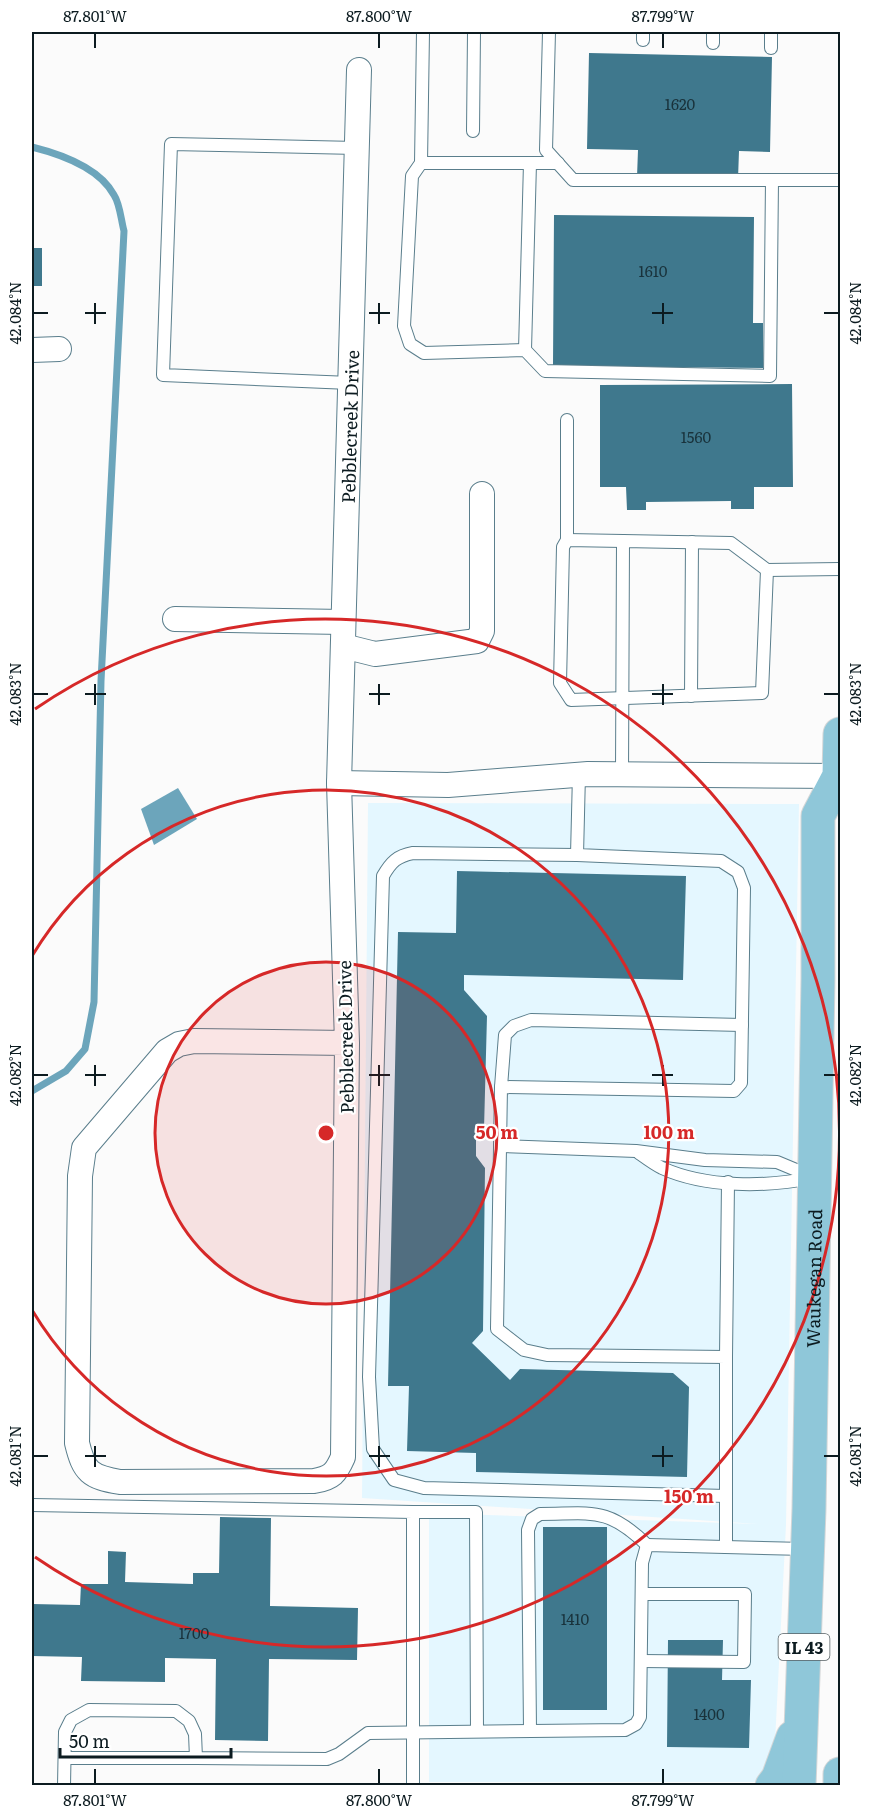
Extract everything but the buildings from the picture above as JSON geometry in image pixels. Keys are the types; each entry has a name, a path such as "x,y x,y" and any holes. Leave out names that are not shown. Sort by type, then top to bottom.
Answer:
{"main road":[{"name":"Waukegan Road","path":"799,1785 807,1549 818,979 818,816 840,776 840,734"},
{"path":"772,1785 778,1778 802,1716"},
{"path":"840,1774 840,1785"}],"street":[{"name":"Pebblecreek Drive","path":"347,1043 194,1041 179,1044 166,1051 84,1148 80,1176 77,1443 82,1464 90,1473 101,1479 120,1482 314,1481 329,1478 337,1470 343,1457 347,1043 339,783 359,70"},
{"path":"32,350 59,349"},
{"path":"175,619 343,634 375,654 477,641 482,631 482,494"},
{"path":"339,783 448,785 579,774 840,776"}],"lane":[{"path":"423,32 421,163 412,176 404,326 410,344 424,353 525,350"},
{"path":"473,131 474,32"},
{"path":"549,32 546,150 573,180 840,180"},
{"path":"771,32 771,48"},
{"path":"350,383 163,375 163,364 171,144 357,148"},
{"path":"421,163 558,163"},
{"path":"530,163 525,350 545,370 770,376 772,180"},
{"path":"567,420 567,540 563,547 560,682 571,700 762,693 766,570"},
{"path":"567,540 731,543 766,570 840,569"},
{"path":"622,774 623,541"},
{"path":"691,696 692,542"},
{"path":"577,855 579,774"},
{"path":"501,1087 734,1091 741,1083 744,888 738,872 721,861 577,855 413,853 402,855 390,862 383,876 369,1377 373,1449 394,1480 424,1488 726,1496"},
{"path":"726,1357 547,1355 524,1350 497,1329 501,1087 505,1035 514,1026 531,1020 742,1025"},
{"path":"500,1146 636,1151 705,1160 777,1162 814,1178"},
{"path":"636,1151 662,1168 708,1181 778,1184 814,1178"},
{"path":"726,1547 728,1182"},
{"path":"32,1505 476,1512 477,1731"},
{"path":"413,1512 413,1785"},
{"path":"530,1730 528,1530 532,1519 540,1514 602,1514 613,1517 647,1545 807,1549"},
{"path":"65,1758 327,1759 339,1754 368,1732 625,1730 636,1724 640,1717 642,1563 647,1545"},
{"path":"641,1661 744,1662 745,1594 642,1594"},
{"path":"64,1785 65,1732 71,1720 89,1710 177,1711 189,1721 195,1734 196,1758"}],"shaded area":[{"path":"368,803 799,804 786,1525 773,1782 429,1782 429,1513 758,1524 362,1498"}],"water":[{"path":"178,788 197,819 154,845 141,809"}],"waterway":[{"path":"32,147 78,163 99,177 116,199 124,231 101,681 94,1002 85,1049 66,1071 32,1091"}]}
